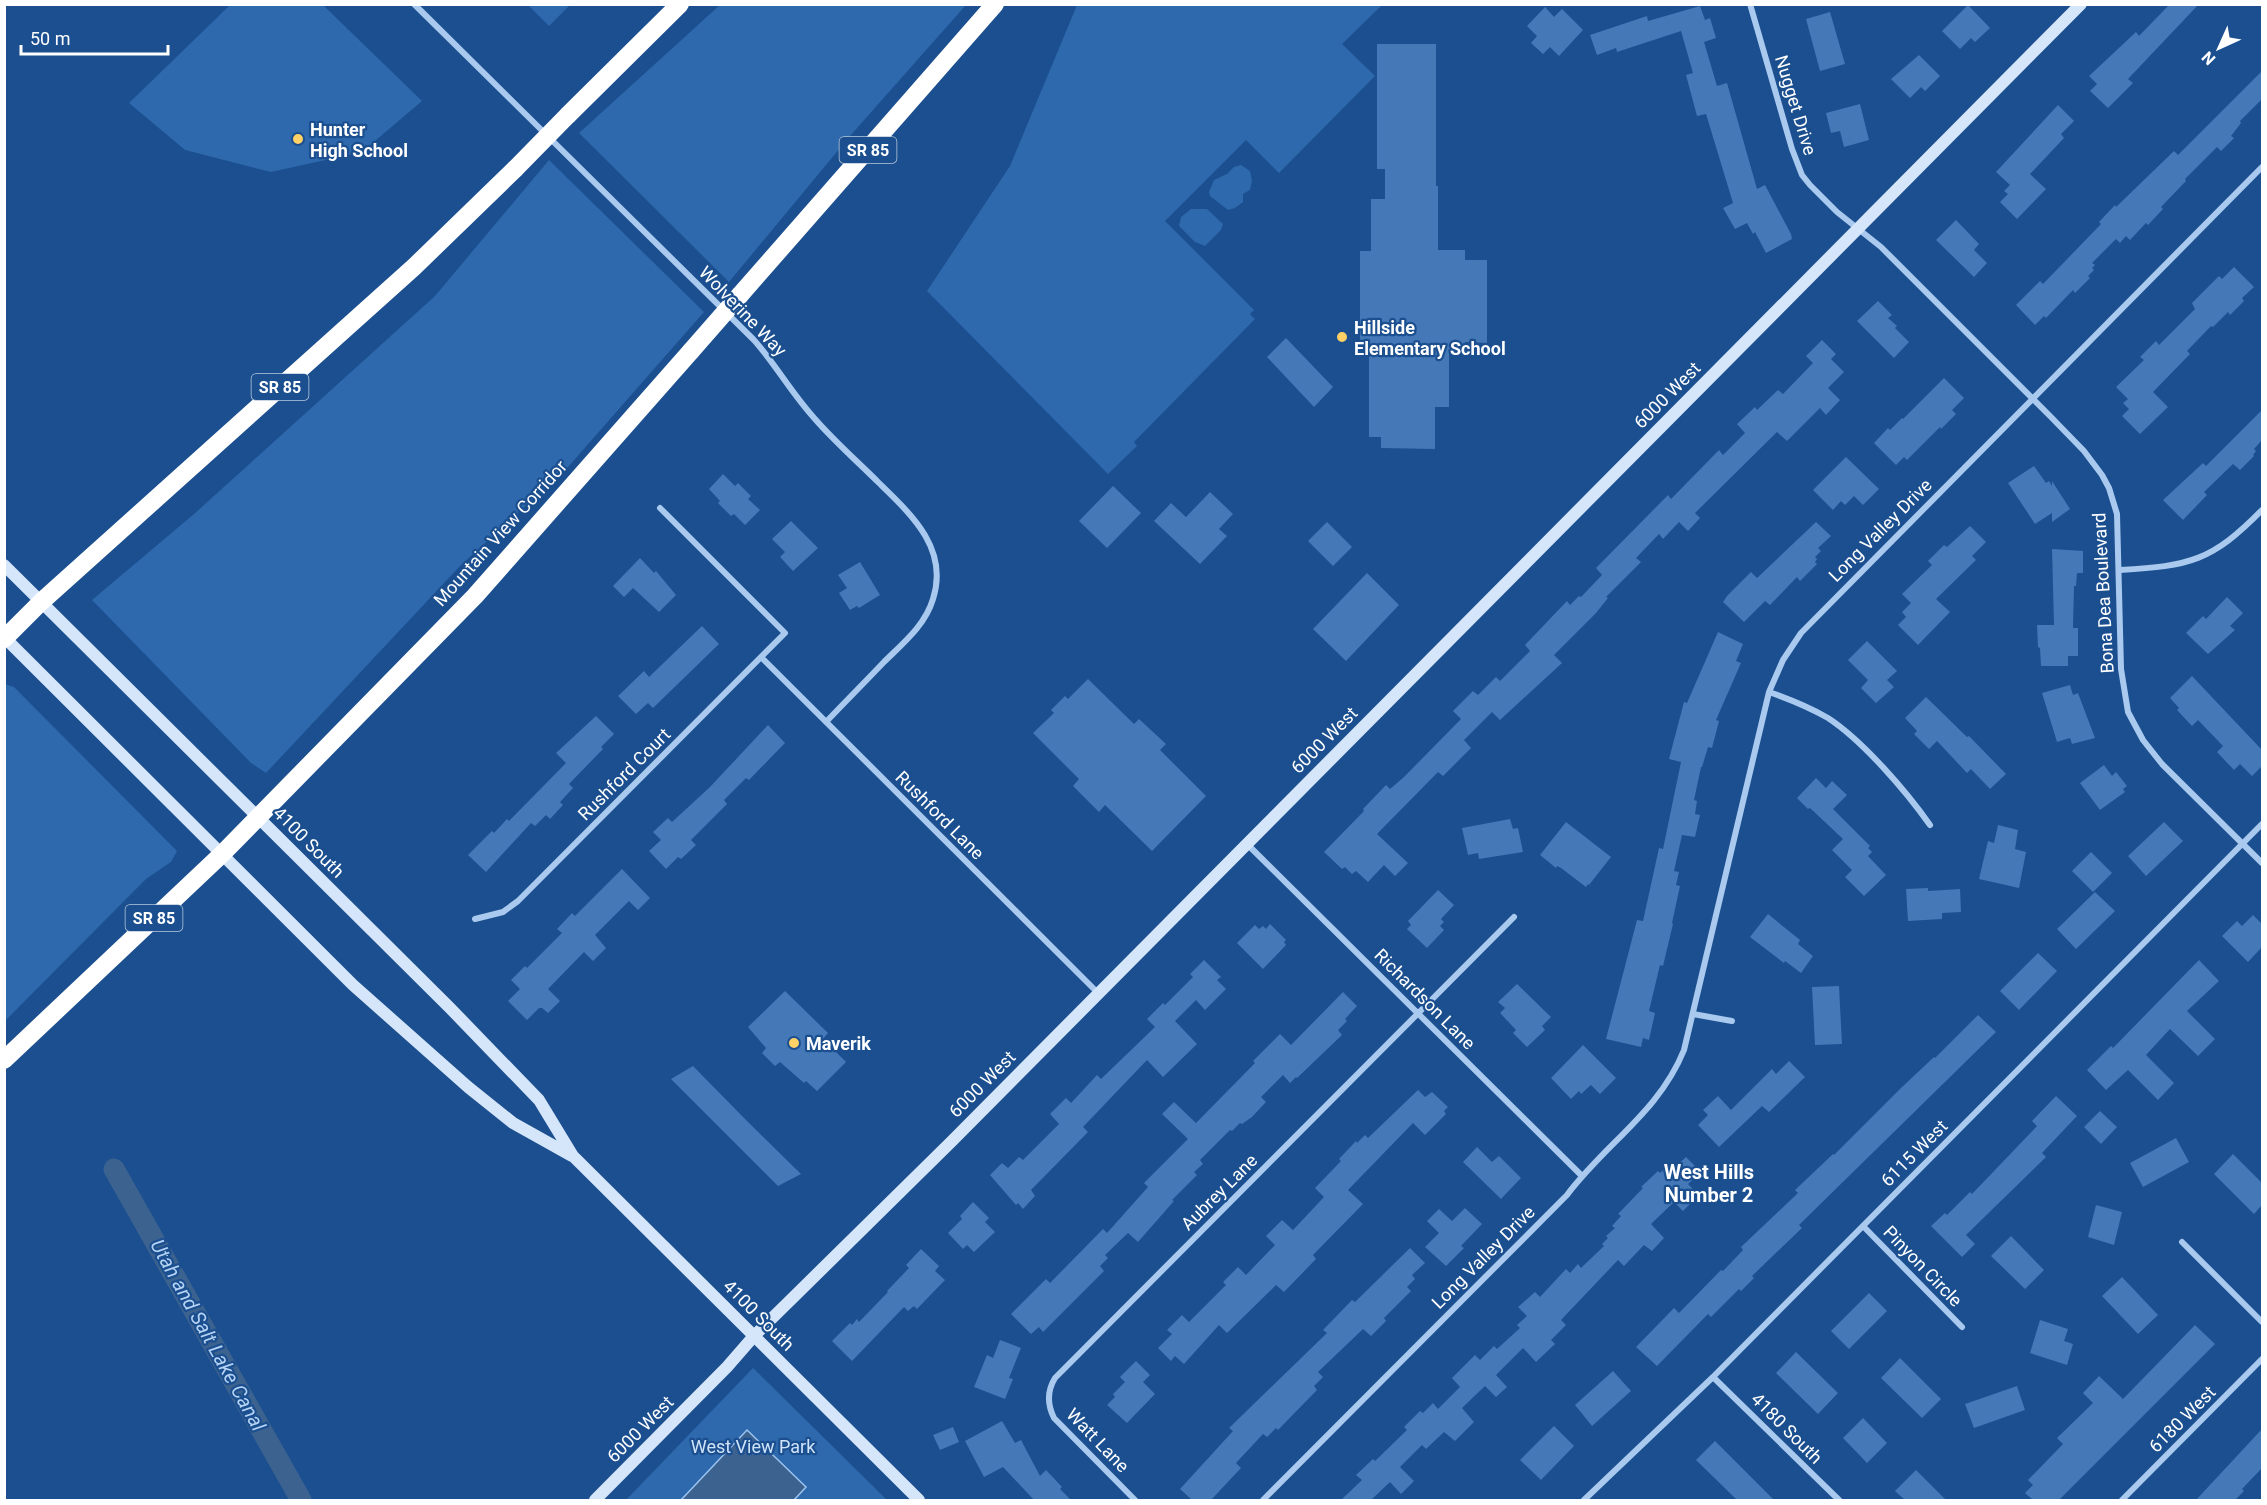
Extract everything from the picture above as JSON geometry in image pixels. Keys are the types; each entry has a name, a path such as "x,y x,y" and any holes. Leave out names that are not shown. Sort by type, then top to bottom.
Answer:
{"highway":[{"name":"SR 85","path":"5,638 41,602 414,267 680,4"},
{"name":"Mountain View Corridor","path":"4,1060 259,818 475,596 995,4"}],"street":[{"name":"Wolverine Way","path":"414,4 754,340 774,363 814,418 906,510 924,532 934,554 937,576 934,595 928,611 912,633 826,722"},
{"name":"Nugget Drive","path":"1750,4 1791,149 1802,175 1821,197 1858,229"},
{"name":"6000 West","path":"595,1500 727,1367 754,1336 1098,993 2080,4"},
{"name":"Long Valley Drive","path":"1263,1500 1567,1195 1581,1175 1645,1111 1668,1083 1684,1050 1769,692 1783,660 1811,621 2262,167"},
{"name":"Bona Dea Boulevard","path":"1858,229 1881,247 2084,451 2109,488 2117,514 2121,669 2128,712 2143,740 2162,764 2262,863"},
{"name":"Rushford Court","path":"475,919 503,912 518,902 785,633 660,508"},
{"path":"2120,570 2173,566 2205,556 2236,536 2262,510"},
{"name":"4100 South","path":"4,565 450,1008 538,1100 573,1156 918,1500"},
{"name":"4100 South","path":"5,638 353,985 468,1087 513,1123 573,1156"},
{"name":"Rushford Lane","path":"761,657 1098,993"},
{"path":"1769,692 1814,711 1843,729 1905,791 1930,825"},
{"name":"6115 West","path":"1584,1500 1713,1377 2262,824"},
{"name":"Richardson Lane","path":"1246,843 1581,1175"},
{"name":"Aubrey Lane","path":"1048,1396 1052,1384 1060,1373 1514,917"},
{"path":"1693,1014 1732,1021"},
{"name":"Pinyon Circle","path":"1863,1226 1962,1327"},
{"path":"2182,1242 2262,1322"},
{"name":"6180 West","path":"2122,1500 2262,1359"},
{"name":"4180 South","path":"1713,1377 1839,1500"},
{"name":"Watt Lane","path":"1048,1396 1048,1404 1054,1418 1135,1500"}],"green space":[{"path":"721,4 966,5 850,136 729,282 579,133"},
{"path":"230,5 323,5 422,101 362,152 271,172 185,150 129,103"},
{"path":"528,5 570,5 549,26"},
{"path":"1077,5 1382,5 1342,44 1375,76 1279,173 1246,140 1165,221 1254,310 1250,314 1255,319 1134,442 1137,446 1108,474 927,291 1010,166"},
{"path":"549,160 704,312 568,467 460,566 266,773 251,763 92,600 194,514 435,296"},
{"path":"1241,165 1250,171 1252,181 1250,190 1243,194 1243,202 1228,210 1210,196 1209,192 1214,180"},
{"path":"1191,209 1207,209 1223,224 1221,230 1205,246 1195,242 1179,226 1181,217"},
{"path":"5,684 14,687 177,851 171,862 146,879 5,1021"},
{"name":"West View Park","path":"753,1368 887,1500 626,1500"}],"shaded area":[{"path":"747,1430 806,1487 794,1500 681,1500"}],"building":[{"path":"2170,4 2199,4 2128,79 2133,83 2108,108 2090,91 2097,84 2089,76 2136,32 2139,36"},
{"path":"1968,5 1990,28 1975,42 1971,38 1960,49 1942,31"},
{"path":"1700,6 1705,20 1710,18 1716,38 1704,42 1717,86 1727,83 1757,189 1765,185 1791,234 1792,239 1766,253 1755,232 1753,234 1747,223 1735,229 1723,208 1733,203 1706,114 1697,116 1686,75 1693,73 1681,31 1617,52 1616,48 1597,55 1590,35 1647,16 1648,21"},
{"path":"1545,7 1554,17 1562,9 1583,30 1559,56 1550,47 1543,54 1531,43 1537,36 1527,26"},
{"path":"1830,12 1845,64 1820,71 1806,19"},
{"path":"1377,44 1436,44 1438,250 1465,250 1465,260 1487,260 1487,343 1465,342 1465,350 1449,350 1449,407 1435,407 1435,449 1381,448 1381,437 1369,437 1369,347 1360,347 1360,251 1371,251 1371,199 1385,199 1385,169 1377,169"},
{"path":"1919,55 1940,76 1925,91 1921,87 1910,98 1891,79"},
{"path":"2262,71 2262,99 2240,121 2241,123 2231,136 2234,138 2221,151 2217,147 2185,179 2186,181 2161,207 2163,209 2148,225 2146,223 2130,240 2126,236 2120,243 2116,239 2092,263 2095,265 2092,268 2094,270 2088,276 2090,278 2075,293 2073,290 2046,318 2044,316 2035,325 2016,305 2040,281 2043,284 2101,224 2099,222 2115,205 2116,207 2174,151 2178,155"},
{"path":"1860,104 1869,140 1844,147 1840,131 1831,133 1826,113"},
{"path":"2058,105 2074,121 2061,134 2064,138 2030,174 2046,189 2017,219 2000,202 2008,194 2004,191 2010,185 1996,172"},
{"path":"1956,220 1979,244 1974,250 1987,263 1974,277 1936,240"},
{"path":"2234,267 2254,287 2242,298 2244,301 2230,315 2228,312 2213,327 2211,326 2187,351 2190,354 2153,392 2168,407 2140,434 2122,416 2129,409 2123,403 2128,399 2116,387 2144,360 2140,357 2156,341 2159,345 2195,309 2192,303 2219,276 2222,279"},
{"path":"1878,301 1892,315 1888,318 1897,326 1895,328 1909,342 1894,358 1857,321"},
{"path":"1286,338 1333,387 1314,407 1267,357"},
{"path":"1822,340 1836,354 1831,359 1844,372 1828,388 1840,400 1826,415 1820,408 1787,441 1777,432 1695,513 1700,518 1688,531 1679,522 1663,539 1659,534 1636,558 1641,562 1606,597 1608,598 1596,613 1554,655 1562,663 1500,720 1492,712 1464,740 1471,748 1443,776 1438,772 1377,834 1408,863 1395,876 1384,865 1368,882 1356,871 1352,874 1345,867 1342,869 1324,852 1364,811 1363,809 1386,785 1390,789 1404,777 1461,719 1453,711 1473,691 1478,695 1496,677 1500,681 1530,651 1525,645 1567,601 1570,605 1579,596 1581,597 1602,575 1596,568 1668,495 1671,499 1719,450 1723,455 1745,433 1737,424 1755,407 1757,410 1778,390 1783,394 1813,363 1806,356"},
{"path":"1944,378 1964,398 1952,410 1956,414 1907,460 1904,457 1896,465 1874,443 1888,428 1890,430 1903,419"},
{"path":"2262,410 2262,440 2254,449 2256,451 2254,456 2240,470 2233,464 2204,492 2207,495 2183,520 2163,500 2203,463 2206,466"},
{"path":"1846,457 1879,489 1863,505 1854,496 1845,505 1841,501 1833,510 1813,490"},
{"path":"2034,466 2046,483 2049,481 2052,486 2052,481 2070,509 2052,522 2052,513 2035,524 2008,483"},
{"path":"723,474 735,486 738,483 751,496 748,499 760,510 745,525 734,514 731,516 718,503 720,501 709,489"},
{"path":"1113,486 1141,513 1107,548 1079,521"},
{"path":"1210,492 1233,514 1219,529 1227,536 1200,564 1154,521 1171,503 1186,517"},
{"path":"791,521 818,548 793,571 780,557 785,552 772,539"},
{"path":"1327,522 1352,547 1333,566 1308,541"},
{"path":"1816,522 1831,536 1818,548 1821,551 1815,557 1817,564 1800,581 1797,577 1770,605 1765,601 1744,622 1723,602 1727,596 1751,572 1757,578"},
{"path":"1970,526 1986,542 1972,556 1976,560 1936,599 1950,612 1918,645 1898,625 1906,617 1902,612 1911,603 1902,594 1932,565 1928,561 1944,545 1947,547"},
{"path":"2052,549 2083,551 2083,573 2077,573 2076,586 2074,586 2073,628 2078,628 2078,656 2068,656 2068,666 2041,666 2040,648 2038,647 2037,625 2054,625"},
{"path":"640,558 654,573 656,571 676,595 659,612 633,588 624,597 613,586"},
{"path":"860,562 880,595 859,608 857,606 850,610 839,593 847,588 838,575"},
{"path":"1367,573 1399,605 1346,661 1313,629"},
{"path":"2227,597 2243,613 2230,626 2235,630 2208,654 2186,633 2203,616 2206,619"},
{"path":"702,626 719,644 653,708 648,703 636,714 618,696 644,671 649,677"},
{"path":"1718,632 1743,644 1736,661 1741,663 1716,720 1719,721 1712,748 1708,747 1701,767 1694,800 1697,801 1695,814 1700,815 1695,837 1682,835 1674,871 1679,872 1676,885 1680,886 1663,966 1660,965 1649,1011 1655,1013 1649,1040 1643,1038 1641,1047 1606,1039 1637,920 1643,921 1659,848 1663,849 1681,762 1669,759 1684,702 1687,703"},
{"path":"1867,641 1897,671 1887,680 1894,687 1876,703 1861,688 1868,680 1848,660"},
{"path":"2192,676 2262,750 2262,766 2252,776 2240,764 2234,770 2217,752 2223,746 2198,720 2192,726 2177,710 2179,708 2170,698"},
{"path":"1088,679 1134,724 1139,719 1166,744 1160,750 1206,796 1152,851 1105,805 1099,812 1073,786 1079,779 1033,733 1054,713 1051,710 1065,696 1068,699"},
{"path":"2070,685 2073,695 2078,693 2095,738 2072,744 2070,738 2057,742 2042,693"},
{"path":"1926,697 2006,774 1990,789 1971,769 1967,773 1937,741 1929,749 1914,734 1917,731 1905,718"},
{"path":"596,716 614,734 601,747 603,749 569,784 573,788 560,802 563,805 550,819 546,815 535,826 531,823 486,872 468,855 492,831 494,833 507,819 509,821 566,763 556,753"},
{"path":"768,725 785,743 749,780 746,778 724,800 727,804 691,840 696,845 681,859 678,857 666,869 649,851 661,840 653,832 668,818 672,822 710,787"},
{"path":"2104,765 2112,776 2116,772 2127,786 2123,789 2125,792 2100,810 2080,783"},
{"path":"1816,778 1826,788 1832,781 1847,795 1833,809 1870,846 1868,848 1872,852 1868,856 1886,875 1864,896 1845,877 1852,870 1832,850 1843,839 1797,798"},
{"path":"1510,819 1513,829 1518,828 1523,852 1479,859 1478,853 1468,855 1462,828"},
{"path":"1566,822 1611,857 1586,887 1540,855"},
{"path":"2164,822 2183,841 2146,876 2128,856"},
{"path":"1998,825 2018,830 2015,849 2026,852 2019,888 1979,879 1988,841 1994,843"},
{"path":"2091,852 2112,873 2093,892 2072,871"},
{"path":"622,869 650,898 638,910 629,901 595,935 606,948 593,961 584,952 548,989 560,1001 548,1013 539,1008 527,1020 508,1001 520,989 511,980 525,966 527,968 562,933 557,929 572,913 575,916"},
{"path":"1928,888 1928,891 1960,889 1961,912 1942,913 1942,919 1908,921 1906,889"},
{"path":"1438,890 1454,905 1441,919 1444,922 1440,926 1444,930 1427,948 1407,929 1411,925 1408,921"},
{"path":"2095,892 2115,911 2076,949 2057,929"},
{"path":"1768,914 1800,940 1798,944 1813,956 1801,973 1750,937"},
{"path":"2253,915 2262,924 2262,947 2248,962 2222,936 2237,921 2242,926"},
{"path":"1270,924 1286,940 1284,942 1286,945 1263,969 1237,943 1255,925 1259,929 1263,926 1266,929"},
{"path":"2038,953 2057,971 2019,1010 2000,991"},
{"path":"1204,960 1221,977 1217,980 1226,989 1205,1010 1196,1000 1175,1021 1197,1044 1163,1077 1147,1060 1083,1127 1088,1132 1031,1190 1035,1196 1023,1209 1018,1203 1016,1205 990,1175 1002,1163 1008,1168 1019,1157 1023,1160 1059,1124 1050,1114 1066,1098 1071,1103 1097,1075 1101,1079 1155,1027 1147,1019 1193,977 1190,974"},
{"path":"2199,960 2219,981 2187,1011 2215,1039 2198,1056 2170,1029 2146,1055 2174,1083 2158,1100 2128,1070 2106,1090 2087,1070 2111,1046 2113,1048"},
{"path":"1517,984 1551,1017 1542,1026 1545,1030 1527,1047 1513,1033 1516,1030 1500,1013 1505,1008 1498,1002"},
{"path":"1839,986 1842,1044 1815,1045 1812,987"},
{"name":"Maverik","path":"785,991 828,1033 823,1039 846,1062 817,1091 780,1062 775,1066 762,1053 766,1048 748,1027"},
{"path":"1343,992 1357,1006 1338,1030 1342,1035 1290,1083 1283,1075 1261,1097 1266,1102 1252,1117 1240,1123 1232,1131 1230,1130 1200,1160 1203,1164 1194,1172 1197,1175 1172,1200 1174,1201 1138,1242 1128,1233 1105,1255 1108,1258 1100,1266 1104,1271 1043,1332 1039,1327 1031,1334 1011,1314 1046,1279 1050,1283 1103,1229 1107,1233 1148,1187 1144,1183 1188,1139 1162,1114 1174,1102 1196,1123 1280,1034 1291,1045"},
{"path":"1978,1015 1996,1032 1799,1225 1802,1228 1752,1276 1754,1278 1741,1291 1739,1289 1711,1317 1708,1314 1657,1366 1636,1347 1674,1308 1679,1313 1721,1270 1723,1271 1743,1250 1741,1247 1798,1193 1795,1190"},
{"path":"1583,1045 1616,1078 1600,1094 1591,1085 1581,1094 1579,1091 1571,1099 1551,1078"},
{"path":"1789,1061 1805,1077 1769,1112 1762,1106 1719,1147 1698,1125 1708,1115 1703,1110 1718,1096 1731,1110 1772,1069 1776,1074"},
{"path":"693,1066 801,1174 778,1186 671,1079"},
{"path":"1418,1090 1425,1097 1432,1092 1448,1107 1444,1111 1446,1114 1425,1135 1413,1123 1348,1190 1363,1204 1313,1255 1316,1259 1284,1292 1276,1285 1227,1333 1219,1325 1184,1364 1175,1356 1171,1361 1158,1348 1172,1334 1167,1330 1182,1315 1189,1322 1226,1285 1223,1282 1238,1267 1246,1275 1275,1245 1266,1236 1282,1220 1293,1230 1324,1197 1315,1188 1341,1161 1339,1159 1356,1141 1357,1143 1365,1135 1368,1138"},
{"path":"2056,1096 2077,1116 2042,1153 2046,1157 1966,1235 1975,1244 1962,1257 1931,1226 1945,1213 1947,1215 1970,1192 1972,1194 2037,1126 2032,1121"},
{"path":"2100,1111 2117,1127 2101,1144 2084,1127"},
{"path":"2176,1138 2189,1162 2143,1187 2130,1163"},
{"path":"1477,1147 1492,1162 1499,1156 1521,1178 1501,1199 1463,1162"},
{"path":"2233,1154 2262,1183 2262,1205 2254,1214 2214,1174"},
{"path":"1686,1157 1701,1172 1688,1184 1699,1195 1683,1211 1674,1202 1651,1224 1664,1238 1652,1251 1644,1245 1624,1266 1618,1260 1561,1320 1566,1325 1551,1340 1555,1344 1536,1362 1523,1348 1496,1375 1507,1387 1496,1397 1485,1386 1462,1408 1474,1422 1455,1441 1444,1432 1426,1449 1422,1445 1400,1467 1414,1481 1401,1494 1390,1482 1371,1500 1341,1500 1362,1480 1356,1475 1373,1459 1375,1461 1407,1430 1404,1427 1420,1411 1423,1413 1433,1403 1438,1409 1460,1387 1452,1378 1475,1355 1480,1360 1494,1346 1497,1349 1520,1328 1517,1325 1527,1316 1518,1307 1535,1292 1540,1297 1566,1269 1570,1273 1578,1264 1581,1268 1604,1246 1602,1244 1608,1238 1606,1236 1615,1228 1612,1226 1621,1216 1618,1214 1643,1188 1641,1187 1658,1171 1660,1173 1669,1165 1673,1169"},
{"path":"973,1202 989,1218 985,1222 995,1232 974,1252 967,1245 963,1249 948,1233 962,1219 960,1216"},
{"path":"2096,1205 2122,1212 2114,1245 2088,1237"},
{"path":"1465,1208 1482,1224 1461,1246 1464,1248 1446,1266 1425,1247 1439,1233 1427,1221 1439,1209 1452,1221"},
{"path":"2011,1236 2044,1270 2025,1289 1991,1256"},
{"path":"1410,1248 1425,1263 1412,1275 1415,1279 1407,1287 1411,1291 1384,1318 1386,1321 1371,1336 1363,1329 1318,1372 1323,1377 1314,1386 1317,1390 1278,1430 1276,1428 1267,1437 1263,1434 1236,1463 1241,1468 1211,1500 1192,1500 1180,1489 1233,1431 1229,1428 1327,1333 1323,1330 1352,1300 1355,1302"},
{"path":"921,1249 939,1266 935,1271 945,1280 917,1309 914,1306 908,1311 904,1307 852,1361 832,1341 850,1323 852,1325 857,1319 859,1322 909,1268 906,1265"},
{"path":"2122,1277 2158,1315 2138,1334 2102,1296"},
{"path":"1869,1293 1887,1311 1849,1349 1831,1331"},
{"path":"2040,1320 2068,1329 2064,1341 2073,1344 2067,1365 2030,1353"},
{"path":"2195,1325 2215,1344 2059,1500 2033,1500 2025,1493 2033,1485 2028,1480 2063,1444 2057,1438 2093,1403 2083,1393 2099,1376 2123,1399"},
{"path":"1000,1340 1021,1348 1009,1378 1013,1379 1005,1399 974,1387 987,1355 993,1358"},
{"path":"1796,1352 1838,1393 1818,1414 1776,1373"},
{"path":"1900,1358 1941,1399 1922,1418 1881,1378"},
{"path":"1136,1361 1150,1375 1143,1382 1155,1394 1127,1423 1107,1405 1115,1397 1113,1394 1125,1382 1120,1377"},
{"path":"1613,1371 1631,1391 1592,1426 1575,1405"},
{"path":"2017,1386 2025,1410 1974,1428 1965,1404"},
{"path":"1863,1418 1887,1443 1867,1463 1843,1438"},
{"path":"1002,1421 1015,1443 1021,1440 1040,1476 1046,1470 1071,1500 1034,1500 1003,1467 984,1477 965,1441"},
{"path":"1554,1426 1574,1446 1541,1480 1520,1460"},
{"path":"953,1427 959,1442 940,1450 933,1435"},
{"path":"2262,1429 2262,1468 2242,1489 2244,1491 2235,1500 2196,1500"},
{"path":"1715,1441 1774,1500 1737,1500 1696,1460"},
{"path":"1916,1470 1946,1500 1905,1500 1895,1491"}],"waterway":[{"name":"Utah and Salt Lake Canal","path":"114,1169 301,1500"}],"place":[{"name":"Hunter High School","path":"298,139"},
{"name":"Hillside Elementary School","path":"1342,337"},
{"name":"Maverik","path":"794,1043"}],"district":[{"name":"West Hills Number 2","path":"1709,1184"}]}
